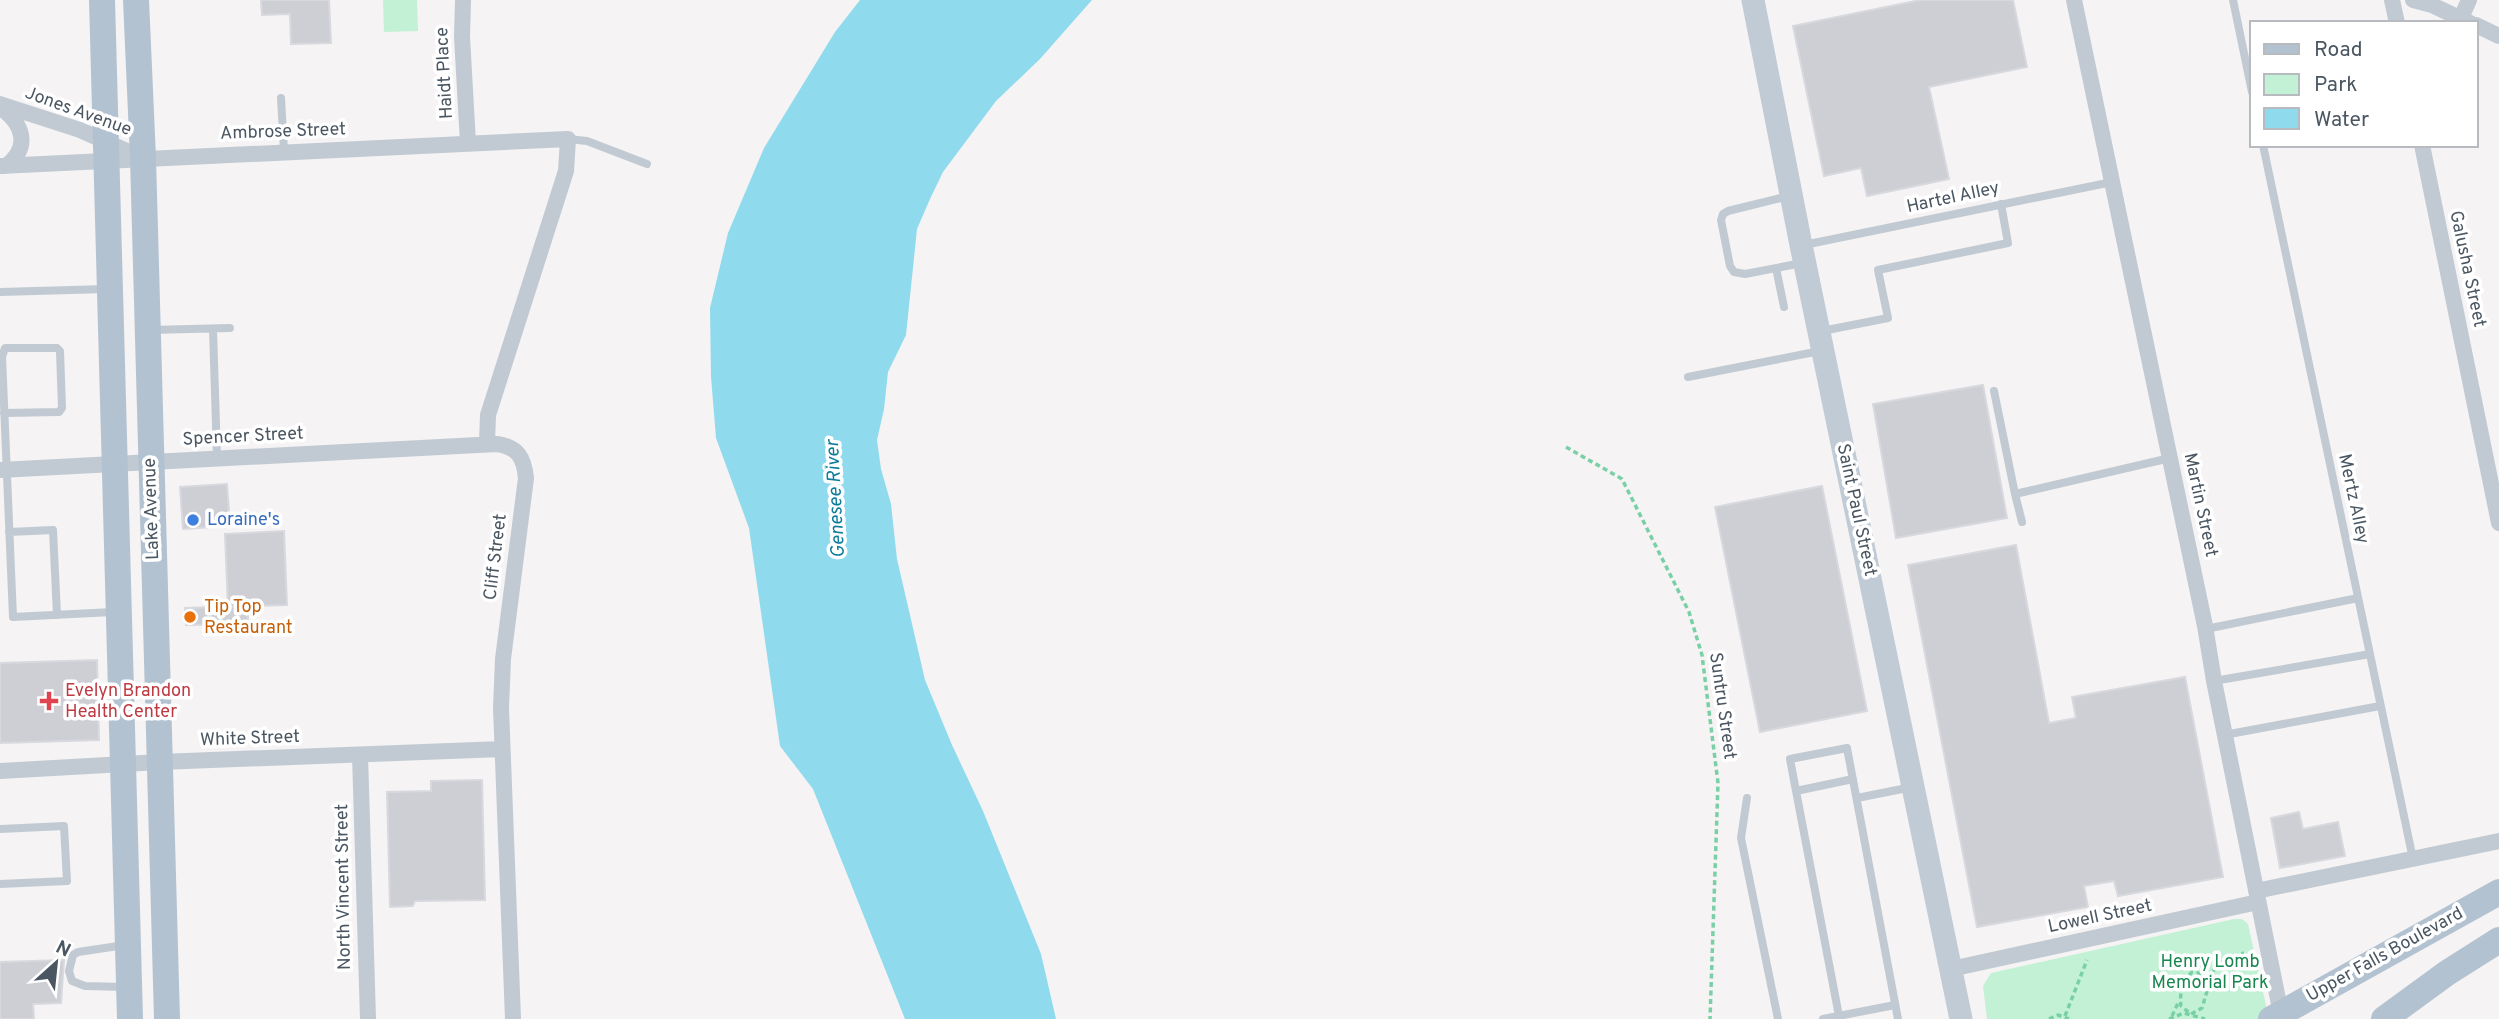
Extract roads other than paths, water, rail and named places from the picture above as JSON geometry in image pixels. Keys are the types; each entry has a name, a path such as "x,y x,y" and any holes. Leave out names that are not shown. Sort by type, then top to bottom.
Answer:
{"main road":[{"name":"Lake Avenue","path":"102,0 130,1019"},
{"name":"Lake Avenue","path":"136,0 143,158 167,1019"},
{"name":"Saint Paul Street","path":"1753,0 1961,1019"},
{"name":"Upper Falls Boulevard","path":"2278,1017 2499,892"},
{"path":"2385,1019 2447,973 2499,940"}],"street":[{"name":"Haidt Place","path":"463,0 461,37 468,143"},
{"name":"Martin Street","path":"2074,0 2206,629 2278,1017"},
{"path":"2413,0 2465,21 2469,0"},
{"path":"2395,1 2397,21"},
{"path":"2478,27 2499,36"},
{"name":"Jones Avenue","path":"0,106 69,126 105,150"},
{"path":"0,106 16,122 22,134 18,151 3,166"},
{"name":"Ambrose Street","path":"3,166 105,150 143,158 568,139"},
{"path":"487,444 488,415 566,171 568,139"},
{"name":"Galusha Street","path":"2422,147 2499,523"},
{"name":"Spencer Street","path":"3,470 487,444"},
{"name":"Cliff Street","path":"487,444 508,445 515,449 525,464 526,478 503,659 501,708 513,1019"},
{"name":"White Street","path":"0,771 502,749"},
{"name":"North Vincent Street","path":"360,755 368,1019"},
{"name":"Lowell Street","path":"1951,969 2499,841"}],"lane":[{"path":"2233,0 2250,82"},
{"path":"281,98 284,152"},
{"path":"568,139 587,141 647,164"},
{"name":"Mertz Alley","path":"2263,147 2413,859"},
{"name":"Hartel Alley","path":"1792,195 1728,211 1723,215 1721,220 1730,266 1734,272 1745,274 1776,268 1803,254 2001,204 2112,182"},
{"path":"1688,377 1821,341 1888,318 1878,270 2008,243 2001,204"},
{"path":"1776,268 1784,307"},
{"path":"0,292 109,289"},
{"path":"147,331 230,328"},
{"path":"213,329 217,457"},
{"path":"4,413 59,412 62,408 60,351 57,348 5,348 2,357 3,470 13,617 119,612"},
{"path":"1994,391 2022,522"},
{"path":"2015,494 2170,458"},
{"path":"9,532 52,530 57,615"},
{"path":"2206,629 2358,598"},
{"path":"2214,681 2370,654"},
{"path":"2224,734 2380,706"},
{"path":"1839,1016 1790,759 1847,748 1898,1019"},
{"path":"1796,790 1853,779"},
{"path":"1857,798 1914,787"},
{"path":"1746,798 1741,838 1778,1019"},
{"path":"0,829 64,826 67,881 0,884"},
{"path":"128,945 78,952 73,955 69,971 72,981 85,986 129,987"},
{"path":"1823,1019 1895,1005"}],"water":[{"name":"Genesee River","path":"860,0 1092,0 1040,59 996,101 943,172 917,229 906,335 888,372 877,440 881,469 891,504 897,559 925,680 983,811 1041,954 1056,1019 905,1019 813,789 780,746 749,528 716,438 711,377 710,308 728,233 764,148 835,32"}],"place":[{"name":"Loraine's","path":"193,520"},
{"name":"Tip Top Restaurant","path":"190,617"},
{"name":"Evelyn Brandon Health Center","path":"49,701"}],"park label":[{"name":"Henry Lomb Memorial Park","path":"2210,972"}]}
